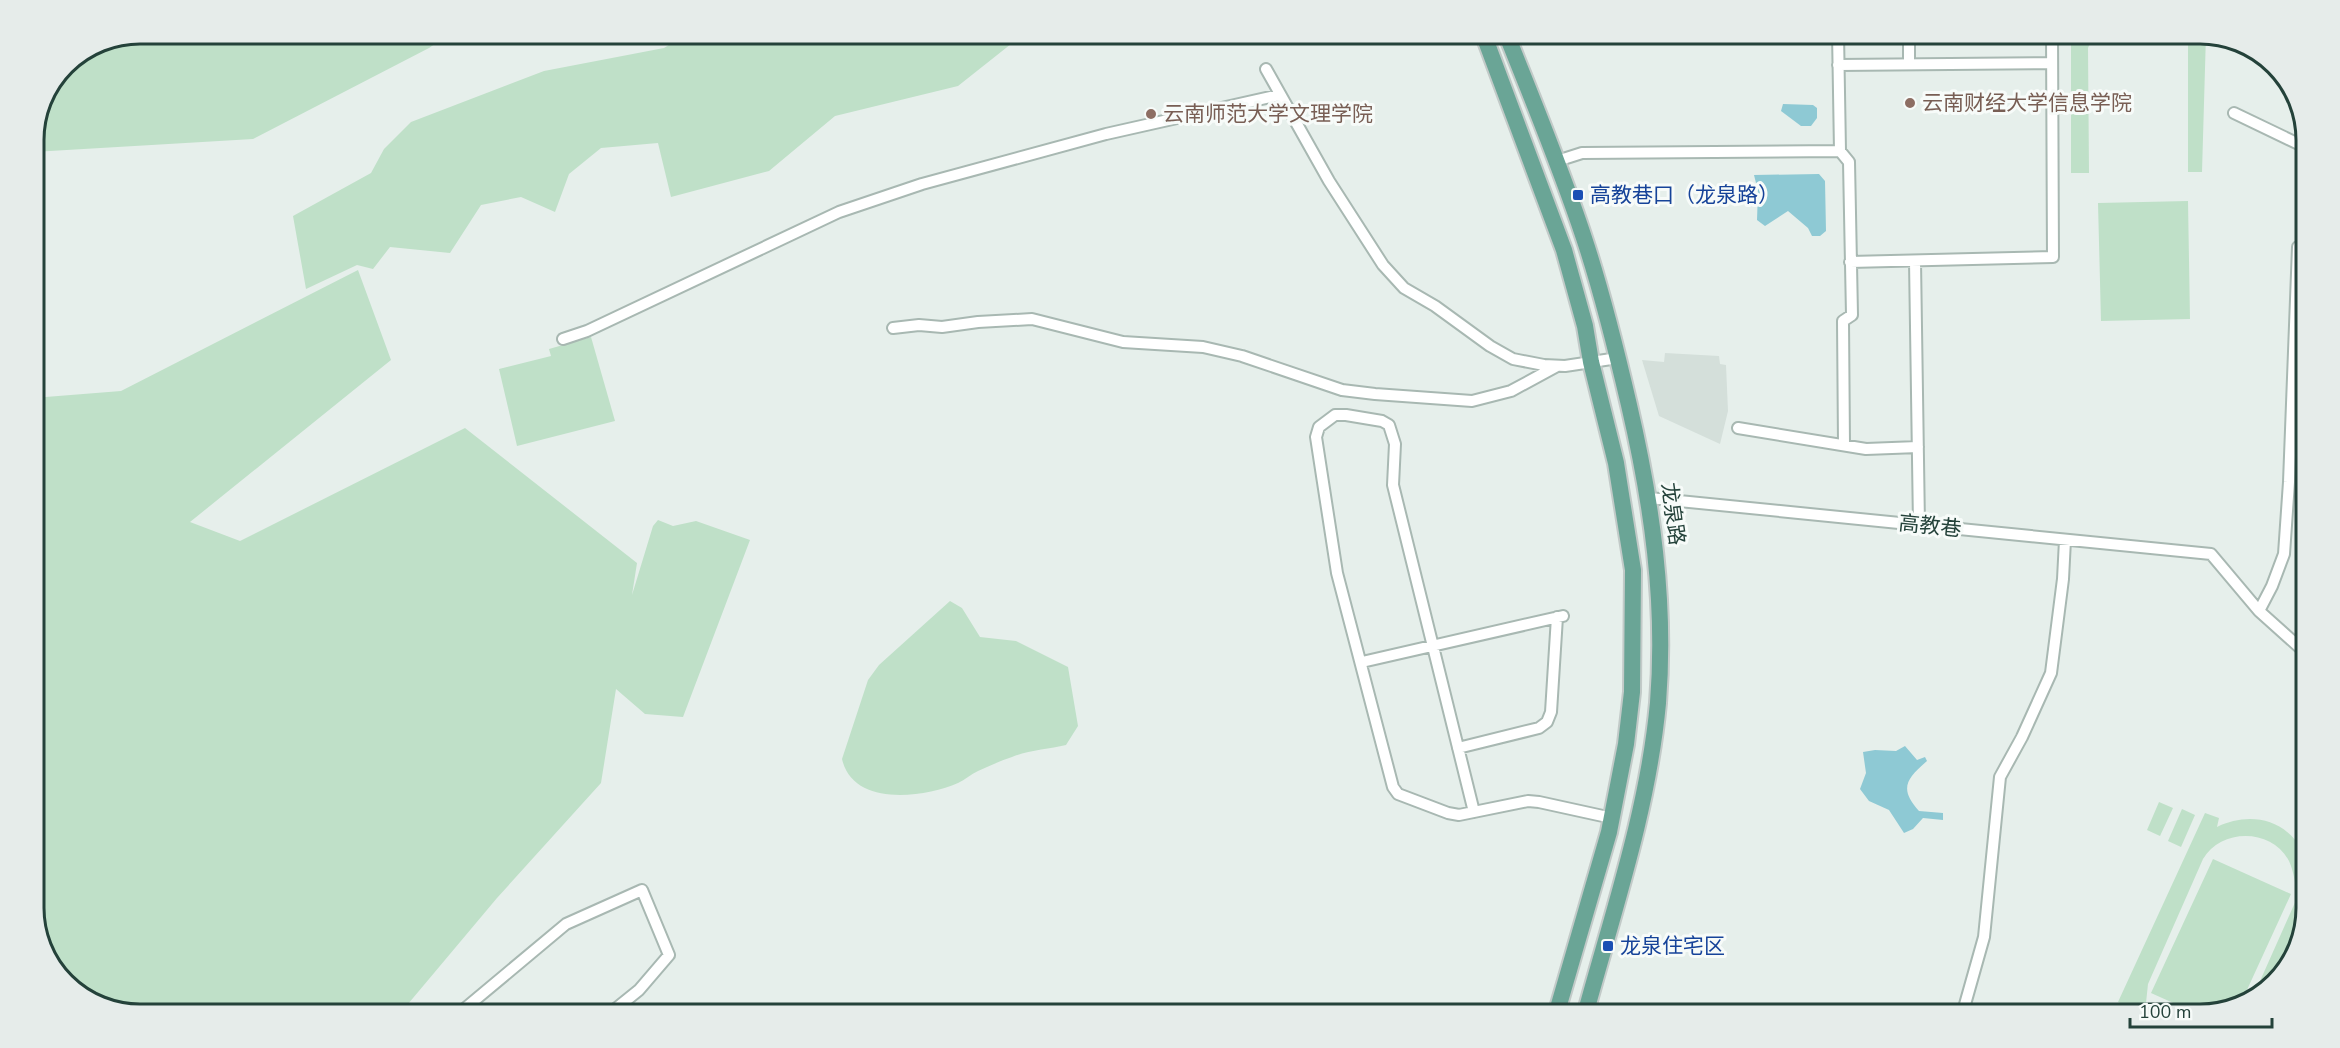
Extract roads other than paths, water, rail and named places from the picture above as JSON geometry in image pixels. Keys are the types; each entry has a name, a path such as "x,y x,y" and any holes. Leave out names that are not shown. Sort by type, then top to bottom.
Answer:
{"main road":[{"path":"1487,44 1564,250 1586,326 1591,362 1616,463 1633,570 1632,692 1626,744 1612,818 1559,1004"},
{"name":"龙泉路","path":"1510,44 1557,161 1585,240 1618,358 1649,498 1658,570 1660,640 1658,703 1651,755 1638,824 1588,1004"}],"street":[{"path":"1838,44 1840,151 1849,162 1852,315 1843,321 1844,446"},
{"path":"1909,44 1909,64"},
{"path":"1850,261 2053,257 2052,44"},
{"path":"1838,65 2052,63"},
{"path":"1266,69 1329,181 1383,265 1404,288 1513,359 1557,366 1618,358"},
{"path":"563,339 587,331 839,212 922,184 1106,134 1279,95"},
{"path":"2234,113 2296,143"},
{"path":"1557,161 1582,153 1840,151"},
{"path":"1915,261 1919,525"},
{"path":"2296,299 2284,554 2272,586 2259,610 2296,646"},
{"path":"893,328 919,325 942,327 1032,319 1123,342 1203,347 1242,356 1342,390 1472,401 1511,391 1557,366"},
{"path":"1474,812 1393,485 1394,435 1389,425 1382,421 1346,414 1335,415 1319,427 1316,437 1337,573 1393,788 1398,794 1448,813 1474,812 1528,801 1612,818"},
{"path":"1738,428 1866,449 1918,447"},
{"name":"高教巷","path":"1649,498 2211,554 2259,610"},
{"path":"1965,1004 1984,937 2000,777 2022,737 2051,673 2066,540"},
{"path":"1362,662 1560,617 1551,712 1548,722 1534,730 1458,748"},
{"path":"470,1004 566,924 642,890 669,955 639,990 622,1004"}],"water":[{"path":"1783,104 1813,105 1817,108 1817,118 1811,126 1801,126 1781,111"},
{"path":"1819,174 1825,181 1826,231 1820,236 1812,236 1808,228 1788,211 1765,226 1757,220 1758,191 1754,175"},
{"path":"1905,746 1917,760 1925,757 1927,761 1910,779 1907,790 1909,796 1919,811 1943,813 1943,820 1923,818 1913,829 1904,833 1889,810 1869,801 1860,789 1866,773 1863,752 1896,751"}],"place":[{"name":"云南财经大学信息学院","path":"1910,103"},
{"name":"云南师范大学文理学院","path":"1151,114"},
{"name":"高教巷口（龙泉路）","path":"1578,195"},
{"name":"龙泉住宅区","path":"1608,946"}]}
